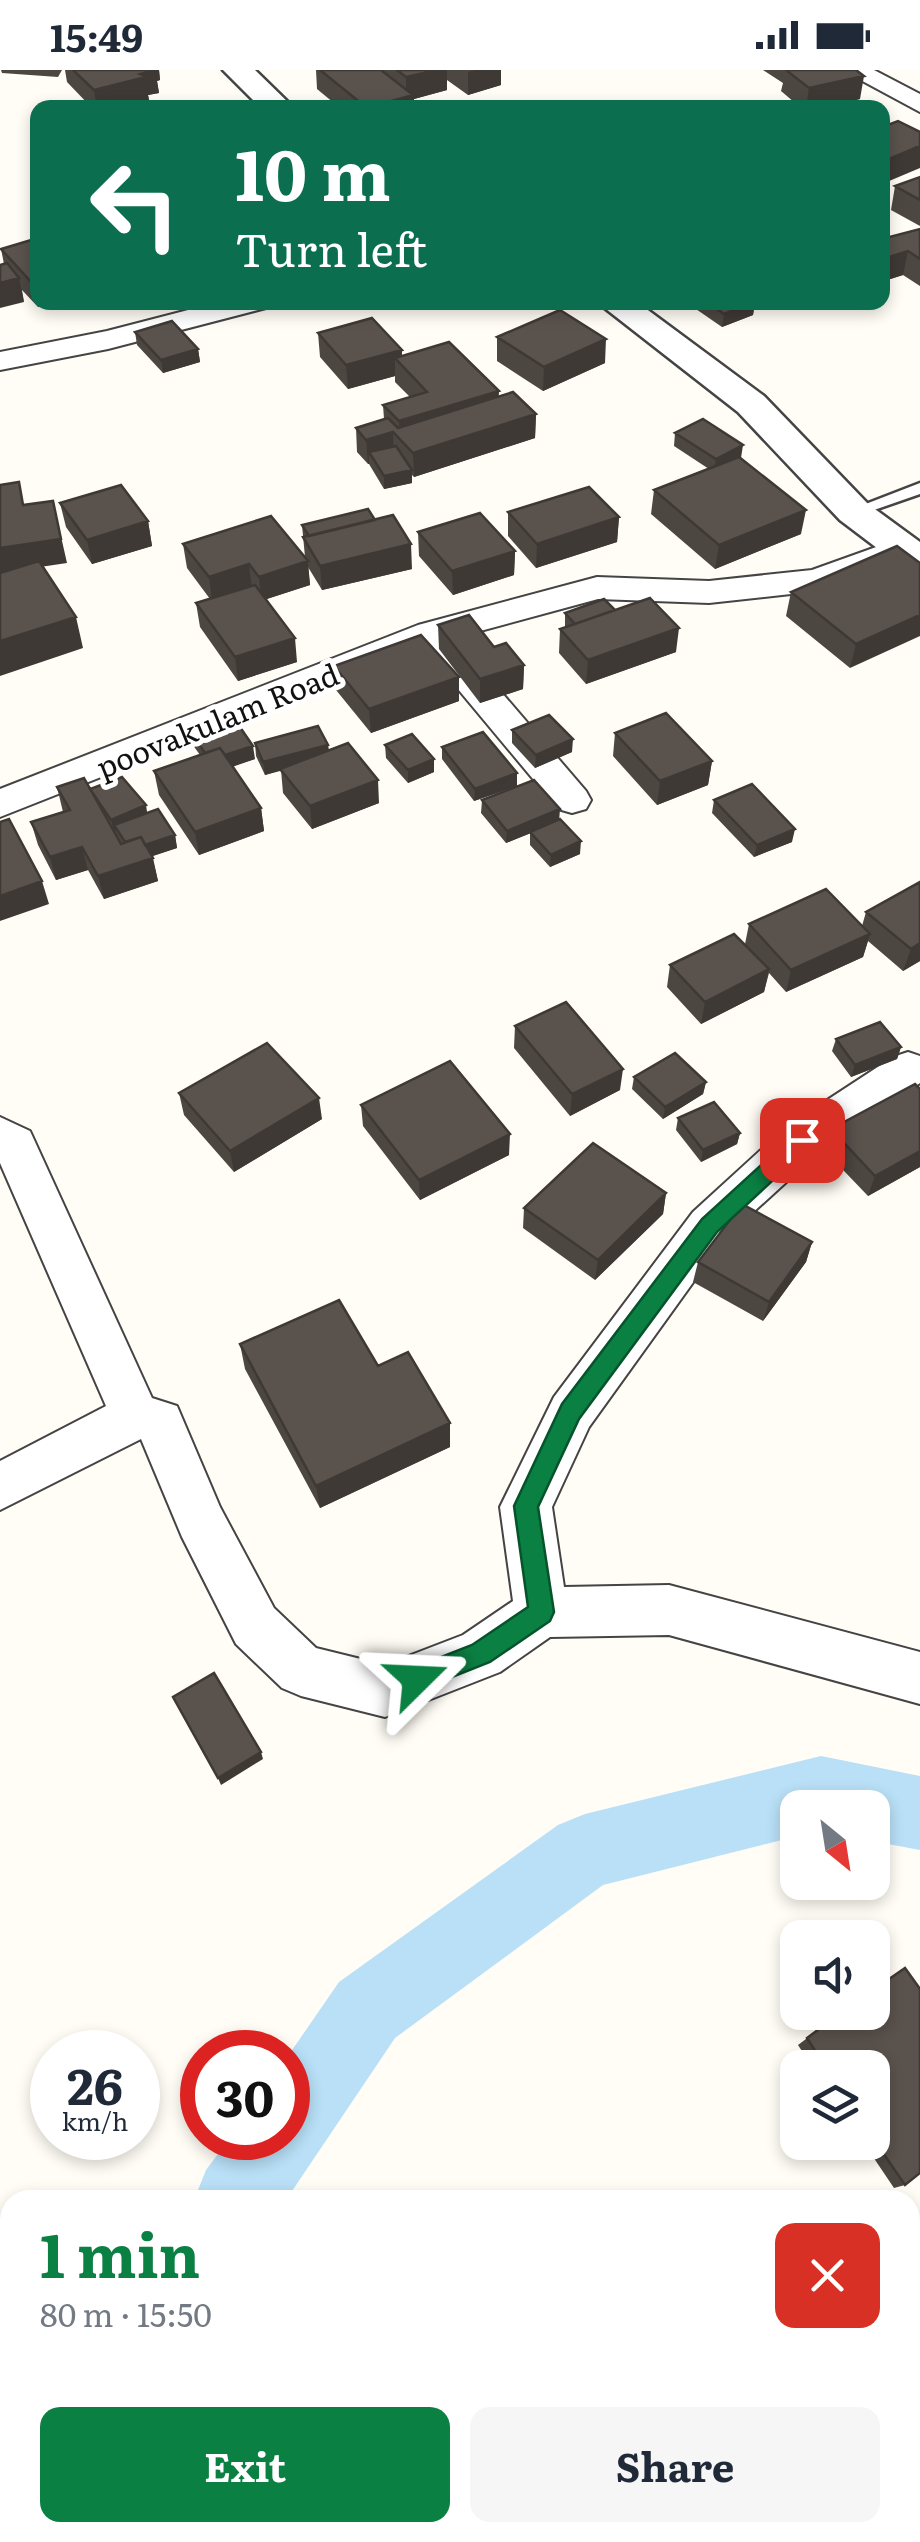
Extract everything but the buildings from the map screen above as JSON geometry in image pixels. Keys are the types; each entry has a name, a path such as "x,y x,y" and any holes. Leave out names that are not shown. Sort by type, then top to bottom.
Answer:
{"street":[{"path":"238,70 270,100"},
{"path":"854,70 920,104"},
{"path":"0,361 108,340 225,310"},
{"path":"625,310 751,404 854,512 910,554"},
{"name":"poovakulam Road","path":"0,804 431,633 597,588 710,592 818,580 910,554"},
{"path":"431,633 572,800"},
{"path":"542,1612 526,1506 571,1412 710,1226 802,1140 908,1069"},
{"path":"0,1135 14,1144 135,1415"},
{"path":"0,1487 135,1415 159,1422 200,1520 256,1626 302,1670 386,1692 481,1654 542,1612 669,1610 920,1678"}],"lane":[{"path":"854,512 920,488"}],"waterway":[{"path":"310,2093 367,2010 585,1852 821,1793 920,1813"},
{"path":"243,2190 264,2160"}],"route":[{"path":"417,1679 481,1654 542,1612 526,1506 571,1412 710,1226 802,1140"}]}
